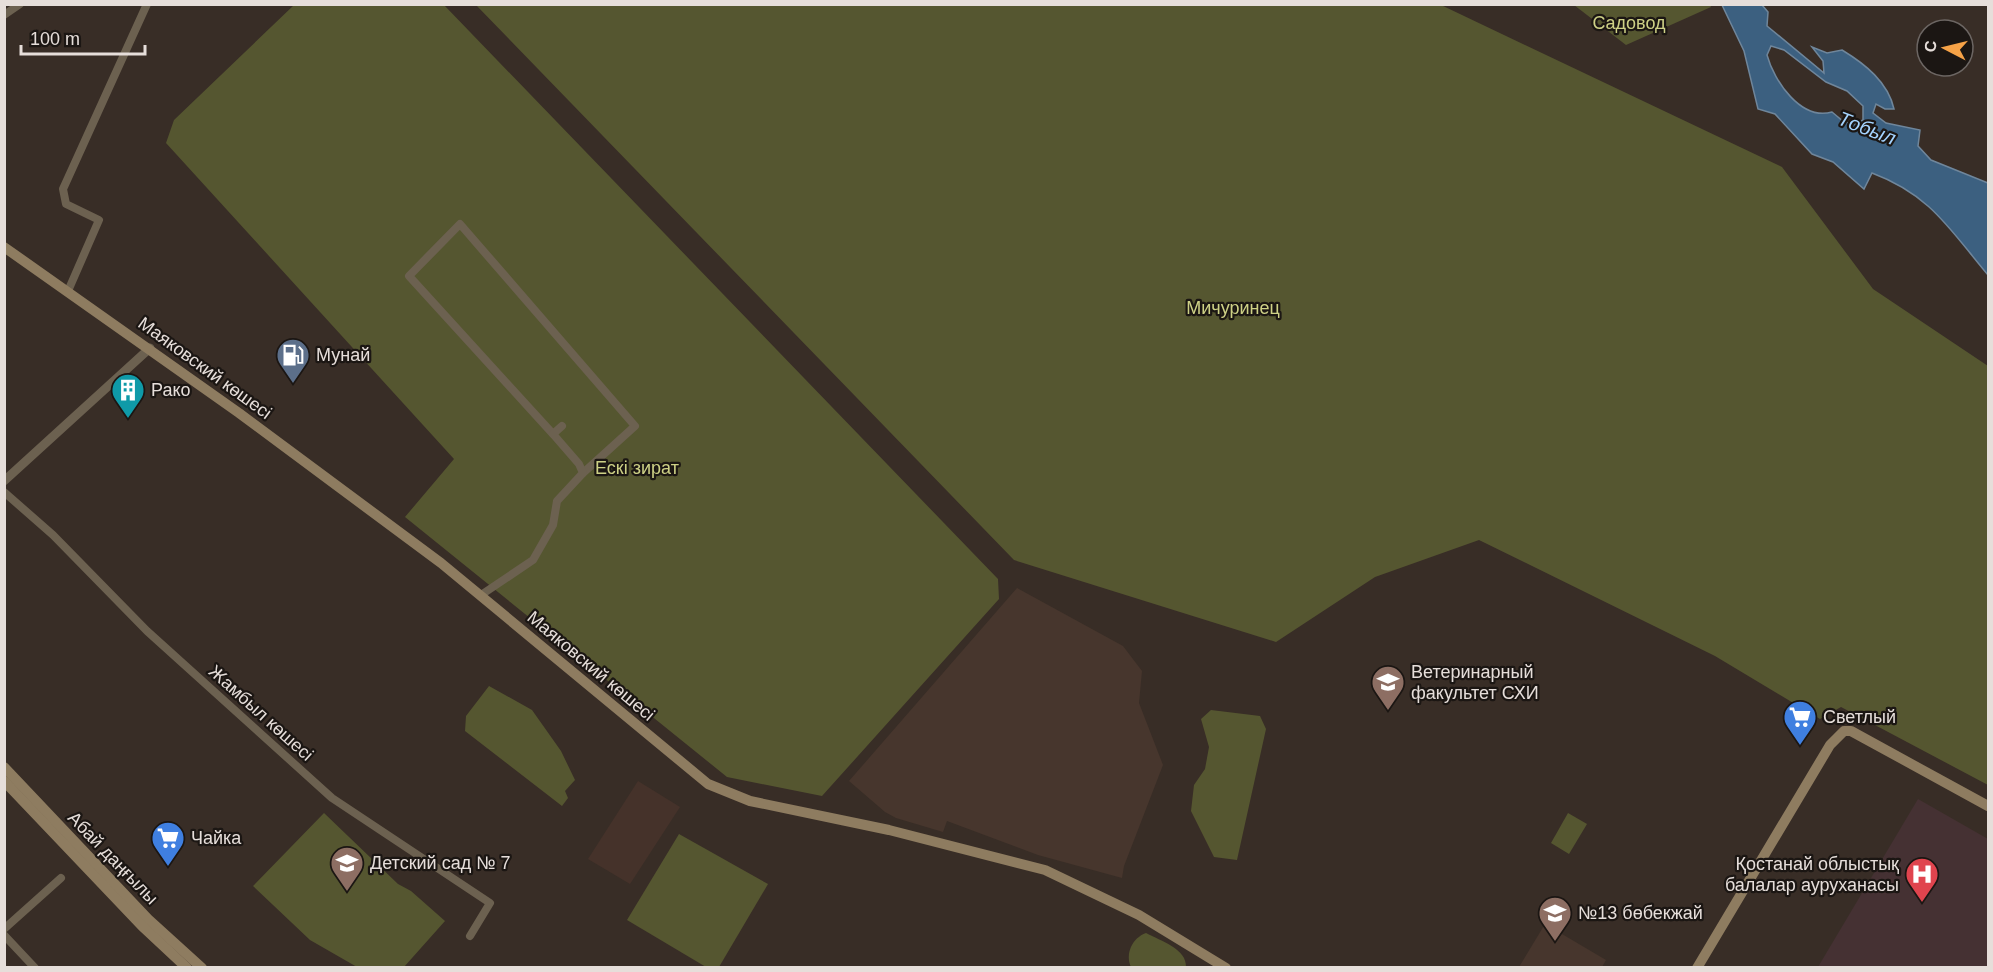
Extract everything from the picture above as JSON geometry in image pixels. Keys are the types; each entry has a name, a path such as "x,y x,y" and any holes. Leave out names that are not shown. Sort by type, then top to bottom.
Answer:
{"main road":[{"name":"Маяковский көшесі","path":"4,247 150,348 481,595 708,784 750,801 889,830 1045,870 1139,915 1226,968"},
{"path":"1697,968 1830,745 1844,731 1851,731 1989,806"},
{"name":"Абай даңғылы","path":"4,767 148,919 202,968"},
{"name":"Абай даңғылы","path":"4,781 128,911 187,968"}],"street":[{"path":"4,15 20,4"},
{"path":"68,291 99,220 66,204 63,189 147,4"},
{"path":"481,595 533,560 553,525 557,501 583,473 635,426 460,224 409,276 553,434 579,464 583,473"},
{"path":"4,481 150,348"},
{"path":"553,434 562,426"},
{"name":"Жамбыл көшесі","path":"4,492 53,535 147,631 332,798 490,903 470,936"},
{"path":"4,929 61,878"},
{"path":"4,935 35,968"}],"shaded area":[{"path":"1017,588 1123,646 1142,671 1139,703 1163,765 1124,866 1122,878 1038,855 947,821 943,832 896,818 885,812 849,781"},
{"path":"638,781 680,807 630,884 588,859"},
{"name":"Қостанай облыстық балалар ауруханасы","path":"1918,799 1988,839 1988,967 1818,967"},
{"name":"№13 бөбекжай","path":"1545,924 1606,960 1602,967 1519,967"}],"green space":[{"name":"Ескі зират","path":"294,5 444,5 998,579 999,599 822,796 727,777 405,517 454,459 166,143 174,120"},
{"name":"Мичуринец","path":"476,5 1441,5 1782,167 1873,289 1988,366 1988,785 1841,707 1820,719 1715,656 1479,540 1375,577 1276,642 1014,560"},
{"name":"Садовод","path":"1574,5 1710,5 1711,7 1626,45"},
{"path":"489,686 532,710 561,751 575,780 565,791 568,798 562,806 465,731 466,716"},
{"path":"1211,710 1260,716 1266,729 1237,860 1214,857 1191,811 1194,785 1205,769 1209,747 1201,719"},
{"path":"324,813 398,884 411,891 445,921 404,967 357,967 310,940 253,886"},
{"path":"1568,813 1587,824 1569,854 1551,843"},
{"path":"679,834 768,884 719,967 706,967 627,920"},
{"path":"1146,933 1178,950 1186,967 1131,967 1129,952 1131,947 1141,935"}],"water":[{"name":"Тобыл","path":"1722,5 1762,5 1768,12 1767,26 1824,73 1823,61 1812,47 1827,53 1842,50 1867,68 1887,90 1894,109 1885,109 1876,104 1873,113 1886,123 1920,130 1918,146 1931,160 1988,183 1988,275 1938,215 1910,192 1872,173 1864,189 1833,162 1812,154 1775,114 1758,109 1744,51","holes":["1771,46 1784,50 1826,82 1847,91 1863,106 1863,120 1855,124 1844,122 1832,112 1810,111 1790,97 1782,87 1767,55"]}],"place":[{"name":"Мунай","path":"293,384"},
{"name":"Рако","path":"128,419"},
{"name":"Ветеринарный факультет СХИ","path":"1388,711"},
{"name":"Светлый","path":"1800,746"},
{"name":"Чайка","path":"168,867"},
{"name":"Детский сад № 7","path":"347,892"},
{"name":"Қостанай облыстық балалар ауруханасы","path":"1922,903"},
{"name":"№13 бөбекжай","path":"1555,942"}]}
